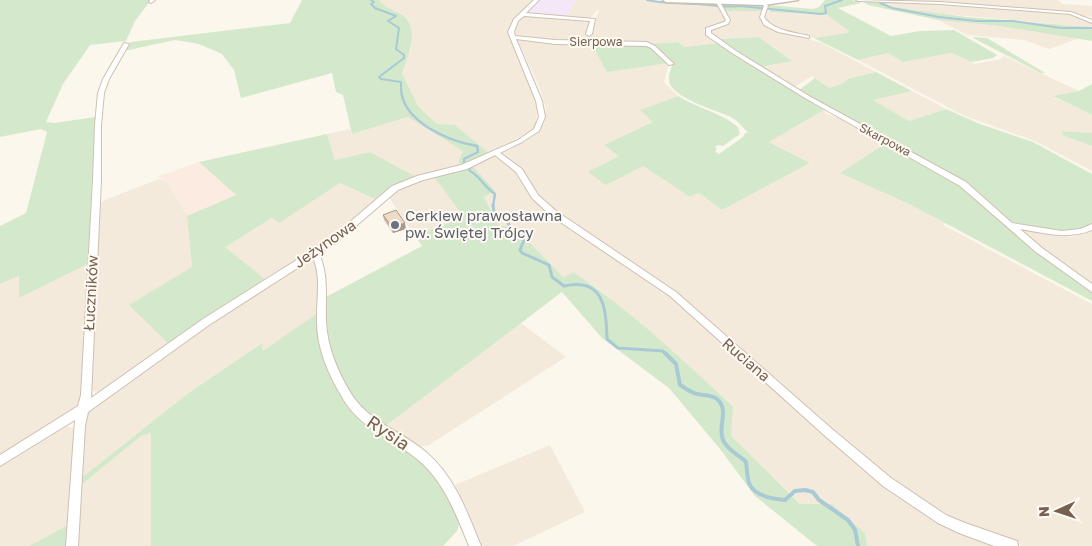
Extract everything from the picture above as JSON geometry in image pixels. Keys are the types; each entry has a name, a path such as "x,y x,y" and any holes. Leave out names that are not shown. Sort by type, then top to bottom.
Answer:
{"street":[{"path":"512,37 514,24 537,0"},
{"path":"666,0 720,6 763,6 795,0"},
{"path":"858,0 940,3 1092,17"},
{"name":"Skarpowa","path":"720,6 728,17 728,22 708,29 708,34 807,97 951,176 972,191 1044,254 1092,289"},
{"path":"763,6 764,22 768,26 806,37"},
{"path":"523,14 593,20 589,34"},
{"path":"1077,15 1092,22"},
{"name":"Sierpowa","path":"512,37 555,42 647,44 653,47 671,64"},
{"name":"Jeżynowa","path":"0,460 83,409 206,322 315,252 346,230 395,188 420,178 468,165 537,130 542,118 534,88 512,37"},
{"name":"Łuczników","path":"72,546 79,426 86,395 101,93 106,78 126,44"},
{"name":"Ruciana","path":"496,152 519,171 535,196 553,213 673,294 887,482 942,519 963,529 1012,546"},
{"path":"1011,225 1061,234 1080,232 1092,227"},
{"name":"Rysia","path":"315,252 320,265 322,330 325,347 350,401 368,422 420,455 445,480 449,485 475,546"}],"shaded area":[{"path":"379,0 535,0 512,21 509,32 530,84 537,109 536,125 531,131 489,153 455,125 437,124 418,106 402,73 411,49 411,29 408,20 382,5"},
{"path":"541,0 576,0 567,17 526,13"},
{"path":"576,0 653,0 716,4 726,19 723,23 704,31 719,43 684,47 678,42 648,44 562,42 515,35 516,24 525,15 595,20 599,11 597,10 590,18 567,17"},
{"path":"884,0 1057,0 1063,4 1092,6 1092,17 969,5"},
{"path":"884,2 940,3 1071,14 1092,22 1092,27 932,13 892,7"},
{"path":"725,11 762,11 762,18 780,31 822,43 876,72 850,78 841,84 829,88 812,76 794,87 761,67 792,61 759,37 720,39 710,32 729,23 730,17"},
{"path":"766,11 827,15 849,31 848,34 814,38 789,33 771,26 764,17"},
{"path":"938,20 1000,26 1080,38 1049,49 1024,40 967,35"},
{"path":"517,39 591,43 669,64 664,82 678,96 641,110 654,122 604,145 620,156 643,166 690,197 699,193 722,210 810,163 769,142 824,110 826,114 840,118 886,143 840,173 911,205 945,223 943,225 1092,304 1092,546 1023,546 962,525 888,480 675,293 570,224 542,200 502,154 534,136 544,124 546,108 538,84"},
{"path":"888,53 903,62 952,53 975,64 1000,59 1004,56 1079,91 1054,97 1092,115 1092,133 1061,131 1064,136 1092,146 1092,171 1035,141 965,116 858,60"},
{"path":"912,91 946,109 909,121 872,100"},
{"path":"408,117 464,151 458,162 462,165 416,177 370,152 335,160 327,134 350,129 352,134"},
{"path":"495,156 517,171 531,194 672,295 885,484 1002,546 867,546 865,533 832,504 801,504 730,436 733,405 603,292 573,272 563,277 514,226 499,226 484,197 495,192 472,165"},
{"path":"199,162 236,195 187,216 166,180 157,177"},
{"path":"434,177 465,217 415,236 388,196 396,190"},
{"path":"159,179 166,180 187,216 192,267 169,344 102,391 96,392 91,389 99,204"},
{"path":"340,183 375,199 361,214 330,239 266,280 224,247 272,218 279,222"},
{"path":"1023,229 1072,237 1092,230 1092,286 1058,263 1021,231"},
{"path":"312,257 316,260 319,281 319,312 263,352 261,343 187,394 80,479 85,415 92,408 208,324"},
{"path":"88,264 80,406 0,458 0,284 19,276 19,298"},
{"path":"521,323 566,357 429,445 417,447 383,428"},
{"path":"67,426 74,429 68,525 29,546 0,546 0,466"},
{"path":"151,433 151,546 78,546 80,486 141,436"},
{"path":"550,445 585,512 513,546 479,546 455,485"}],"green space":[{"path":"0,0 151,0 135,21 126,41 90,45 63,84 46,122 54,123 95,117 88,264 19,298 19,276 0,284 0,226 26,213 47,132 41,129 0,137"},
{"path":"302,0 379,0 402,15 408,20 412,34 410,51 402,73 418,106 437,124 455,125 489,153 462,165 458,162 463,151 408,117 352,134 343,95 336,92 332,73 241,98 234,70 222,54 199,44 175,40 124,51 131,42 290,23"},
{"path":"825,0 852,0 861,3 838,8 891,36 920,31 954,30 997,55 993,58 971,62 952,53 903,62 888,53 858,60 814,38 848,33 849,31 827,15 770,12 768,5 813,9 819,7"},
{"path":"862,1 884,2 892,7 967,17 1092,27 1092,41 1000,26 938,20 868,5"},
{"path":"725,4 763,5 762,11 725,11 721,6"},
{"path":"759,37 792,61 761,67 720,39"},
{"path":"973,38 987,38 1045,73 1041,73"},
{"path":"678,42 684,47 719,43 733,54 824,110 769,142 810,163 722,210 699,193 690,197 643,166 606,185 588,172 619,156 604,145 653,122 640,110 678,96 725,118 738,127 740,134 723,146 718,145 715,147 717,149 715,151 719,154 743,137 745,133 748,133 731,117 685,98 671,86 669,75 672,65 648,44"},
{"path":"591,43 649,45 668,63 607,72"},
{"path":"876,72 912,91 873,100 909,121 946,109 980,124 1033,142 1092,174 1092,223 1075,231 1064,232 1012,222 979,194 799,90 815,78 829,88 841,84 850,78"},
{"path":"1092,84 1092,115 1053,96 1079,91"},
{"path":"1061,131 1092,133 1092,146 1064,136"},
{"path":"327,134 335,160 370,152 416,177 394,184 375,199 340,183 279,223 272,218 225,247 266,280 169,344 129,305 192,267 187,216 236,195 199,162"},
{"path":"886,143 959,183 1092,291 1092,301 911,205 840,173"},
{"path":"472,165 495,191 484,197 499,226 514,226 563,277 573,272 615,302 656,336 733,406 731,436 800,504 832,504 865,533 867,546 817,546 755,496 720,449 669,388 602,338 562,292 383,428 353,399 327,346 324,298 422,246 415,236 464,217 434,177"},
{"path":"319,312 322,347 367,424 417,458 432,471 454,507 459,525 457,531 443,546 151,546 151,433 141,436 80,486 80,479 187,394 262,343 263,351"},
{"path":"68,525 67,546 29,546"}],"building":[{"path":"396,210 405,223 392,227 383,215"}],"waterway":[{"path":"371,0 374,2 371,4 375,8 396,16 388,21 399,28 396,49 404,55 404,58 379,77 381,79 401,82 401,89"},
{"path":"647,0 821,14 826,13 825,6 842,0"},
{"path":"880,3 892,8 939,17 977,21 1013,21 1061,28 1092,28"},
{"path":"401,89 404,101 418,120 453,140 477,146 478,152 464,159 464,163 495,194 493,206"},
{"path":"493,206 494,212 507,221 511,229 522,236 524,240 520,250 522,253 549,265 552,277 564,286 577,284 587,286 595,291 604,306 607,339 618,348 663,351 676,364 680,385 694,393 715,397 721,403 723,408 721,430 723,440 730,450 746,462 749,483 755,491 769,498 785,500 795,491 805,490 813,492 819,500 848,520 855,530 858,546"}],"place":[{"name":"Cerkiew prawosławna pw. Świętej Trójcy","path":"395,225"}]}
